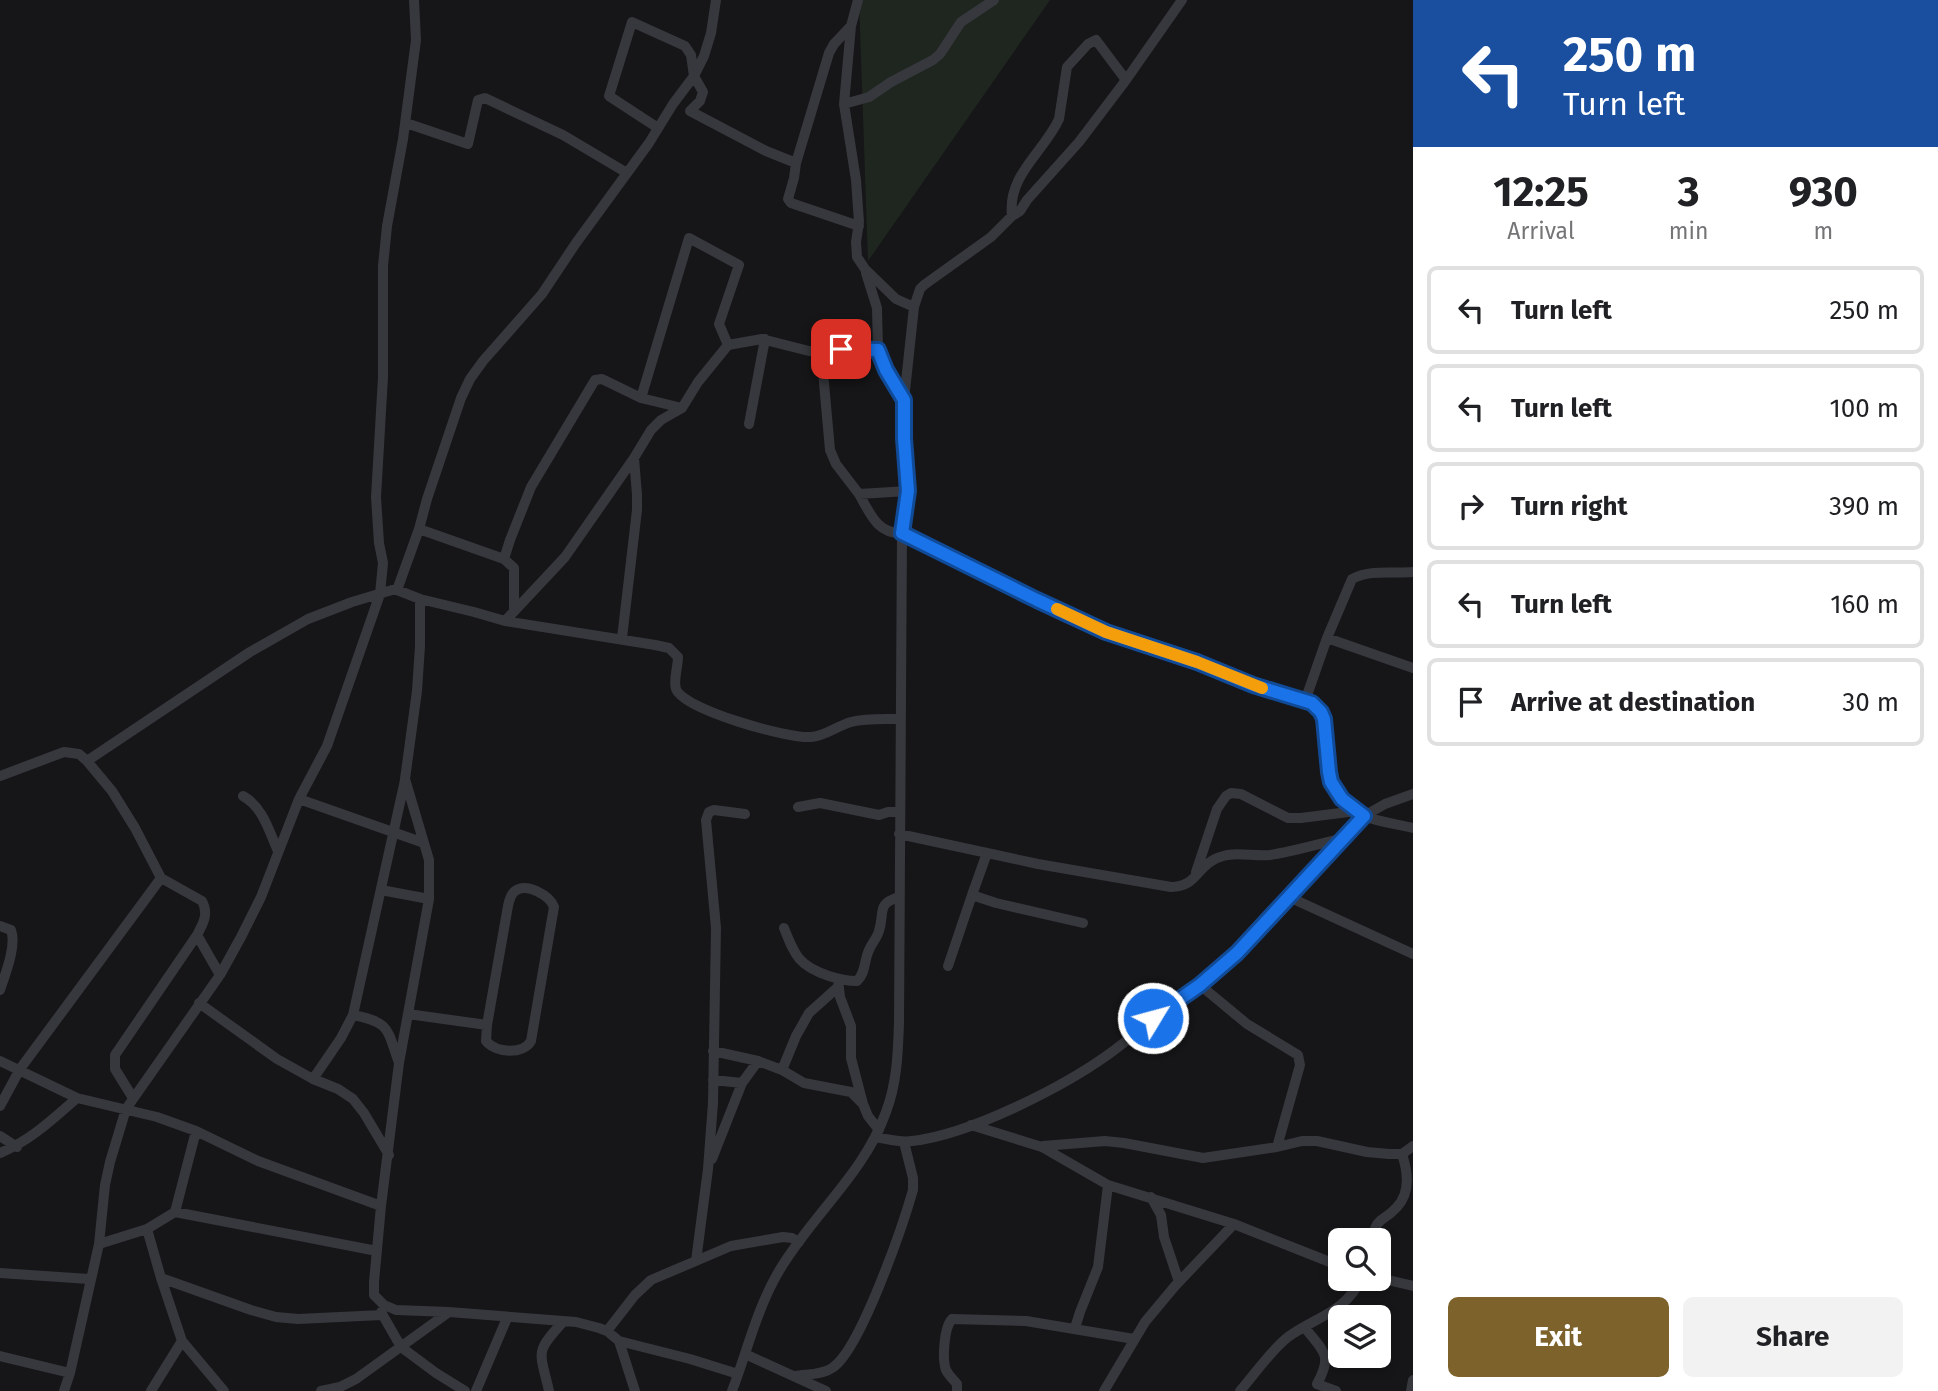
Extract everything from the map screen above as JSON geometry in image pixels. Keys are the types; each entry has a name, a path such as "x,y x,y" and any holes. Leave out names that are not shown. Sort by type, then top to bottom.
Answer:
{"street":[{"path":"64,1391 99,1244 105,1185 126,1109 220,975 251,917 299,799 327,746 380,594 383,563 376,497 383,377 383,265 416,40 414,0"},
{"path":"397,590 461,398 470,379 483,360 542,294 694,76 707,46 716,0"},
{"path":"859,0 851,26 844,104 855,171 859,226 856,250 877,308 878,350 886,370 904,400"},
{"path":"844,104 869,97 933,60 961,22 994,0"},
{"path":"732,1391 779,1271 850,1177 877,1134 890,1100 898,1059 902,533 908,491 904,400 914,307 924,285 991,237 1020,211 1079,142 1181,0"},
{"path":"658,128 609,96 632,22 685,46 691,55 694,76 703,96 690,111"},
{"path":"851,26 829,53 788,199 791,203 859,226"},
{"path":"1012,216 1010,202 1017,184 1028,162 1059,119 1069,64 1088,44 1096,40 1126,80"},
{"path":"405,123 468,144 478,100 485,98 572,140 627,173"},
{"path":"673,104 766,151 796,163"},
{"path":"641,398 689,238 739,265 719,324 728,345"},
{"path":"865,270 896,299 914,307"},
{"path":"505,621 565,557 647,435 656,424 682,408 698,382 728,345 765,339 809,351 878,350"},
{"path":"749,424 765,339"},
{"path":"821,350 831,454 881,527 891,533 902,533 1106,632 1315,705 1323,716 1331,782 1342,799 1360,813 1413,828"},
{"path":"504,559 531,487 595,380 602,379 641,398 682,408"},
{"path":"622,638 637,510 634,458"},
{"path":"859,494 908,491"},
{"path":"419,529 504,559 514,568 514,611"},
{"path":"1305,701 1327,638 1354,577 1381,572 1413,572"},
{"path":"87,761 262,645 308,619 352,601 397,590 420,599 505,621 622,638 669,648 675,653 678,662 677,691 695,705 715,714 767,730 811,737 862,720 899,719"},
{"path":"313,1080 353,1015 381,890 405,779 417,691 420,599"},
{"path":"1327,638 1413,668"},
{"path":"0,776 64,752 79,754 112,791 162,878 202,901 205,907 204,921 197,935 115,1055 115,1069 133,1098"},
{"path":"405,779 429,860 429,899 398,1063 381,1206 374,1295 382,1315 401,1347 465,1391"},
{"path":"1195,876 1217,808 1231,793 1241,793 1288,818 1360,813 1413,794"},
{"path":"243,796 259,809 278,851"},
{"path":"299,799 424,843"},
{"path":"799,807 820,803 879,815 899,812"},
{"path":"696,1261 713,1103 716,928 706,820 709,812 714,810 745,814"},
{"path":"838,983 851,1026 850,1058 863,1104 877,1134 904,1142 927,1139 970,1125 1023,1103 1093,1065 1168,1006 1200,985 1251,940 1341,839 1360,813"},
{"path":"900,834 1038,864 1171,887 1187,885 1216,858 1227,855 1271,855 1341,839"},
{"path":"948,966 987,852"},
{"path":"0,1106 20,1069 162,878"},
{"path":"520,888 543,894 551,899 554,907 529,1046 509,1050 494,1048 486,1041 487,1025 512,895 520,888"},
{"path":"381,890 429,899"},
{"path":"972,895 1083,923"},
{"path":"784,928 793,949 808,968 838,983 852,981 860,978 867,953 879,933 883,907 889,900 899,897"},
{"path":"1289,898 1413,954"},
{"path":"0,926 11,930 13,936 0,990"},
{"path":"197,935 220,975"},
{"path":"782,1070 809,1013 838,983"},
{"path":"1200,985 1247,1024 1298,1055 1300,1065 1277,1147"},
{"path":"200,1003 277,1059 353,1099 364,1112 389,1155"},
{"path":"408,1014 487,1025"},
{"path":"353,1015 378,1021 385,1027 398,1063"},
{"path":"713,1051 782,1070 804,1083 851,1092 863,1104"},
{"path":"0,1061 77,1098 157,1117 196,1131 258,1161 381,1206"},
{"path":"708,1169 742,1083 758,1062"},
{"path":"713,1080 742,1083"},
{"path":"0,1153 17,1146 39,1131 77,1098"},
{"path":"970,1125 1042,1147 1108,1185 1234,1224 1328,1261"},
{"path":"175,1212 196,1131"},
{"path":"0,1136 17,1146"},
{"path":"1042,1147 1105,1141 1203,1158 1310,1140 1367,1152 1402,1154 1413,1146"},
{"path":"795,1376 830,1370 842,1358 859,1331 913,1191 913,1178 904,1142"},
{"path":"1375,1228 1376,1223 1398,1207 1407,1187 1402,1154"},
{"path":"1075,1328 1098,1267 1108,1185"},
{"path":"1151,1197 1161,1215 1164,1237 1179,1282"},
{"path":"99,1244 147,1229 175,1212 377,1251"},
{"path":"1104,1391 1133,1339 1153,1312 1234,1224"},
{"path":"147,1229 182,1341 224,1391"},
{"path":"607,1331 651,1280 731,1246 788,1237 799,1242"},
{"path":"0,1273 89,1279"},
{"path":"161,1278 251,1311 276,1317 298,1319 382,1315"},
{"path":"1391,1281 1413,1286"},
{"path":"1240,1391 1285,1339 1342,1306 1355,1291"},
{"path":"374,1295 384,1305 396,1310 585,1324 607,1331 619,1341 738,1374"},
{"path":"321,1391 340,1387 356,1379 449,1312"},
{"path":"476,1391 507,1318"},
{"path":"957,1391 957,1384 948,1374 944,1361 947,1325 952,1319 1014,1320 1133,1339"},
{"path":"549,1391 541,1353 546,1340 563,1322"},
{"path":"1305,1328 1326,1358 1324,1371 1315,1388 1336,1391"},
{"path":"151,1391 182,1341"},
{"path":"619,1341 635,1391"},
{"path":"745,1354 824,1391"},
{"path":"0,1356 69,1373"},
{"path":"1411,1391 1413,1380"}],"shaded area":[{"path":"859,0 1050,0 868,261"}],"slow traffic":[{"path":"1057,609 1106,632 1197,662 1262,688"}],"route":[{"path":"841,349 878,350 886,370 904,400 908,491 902,533 1106,632 1197,662 1253,685 1312,703 1323,716 1331,782 1342,799 1364,816 1251,940 1200,985 1153,1018"}]}
